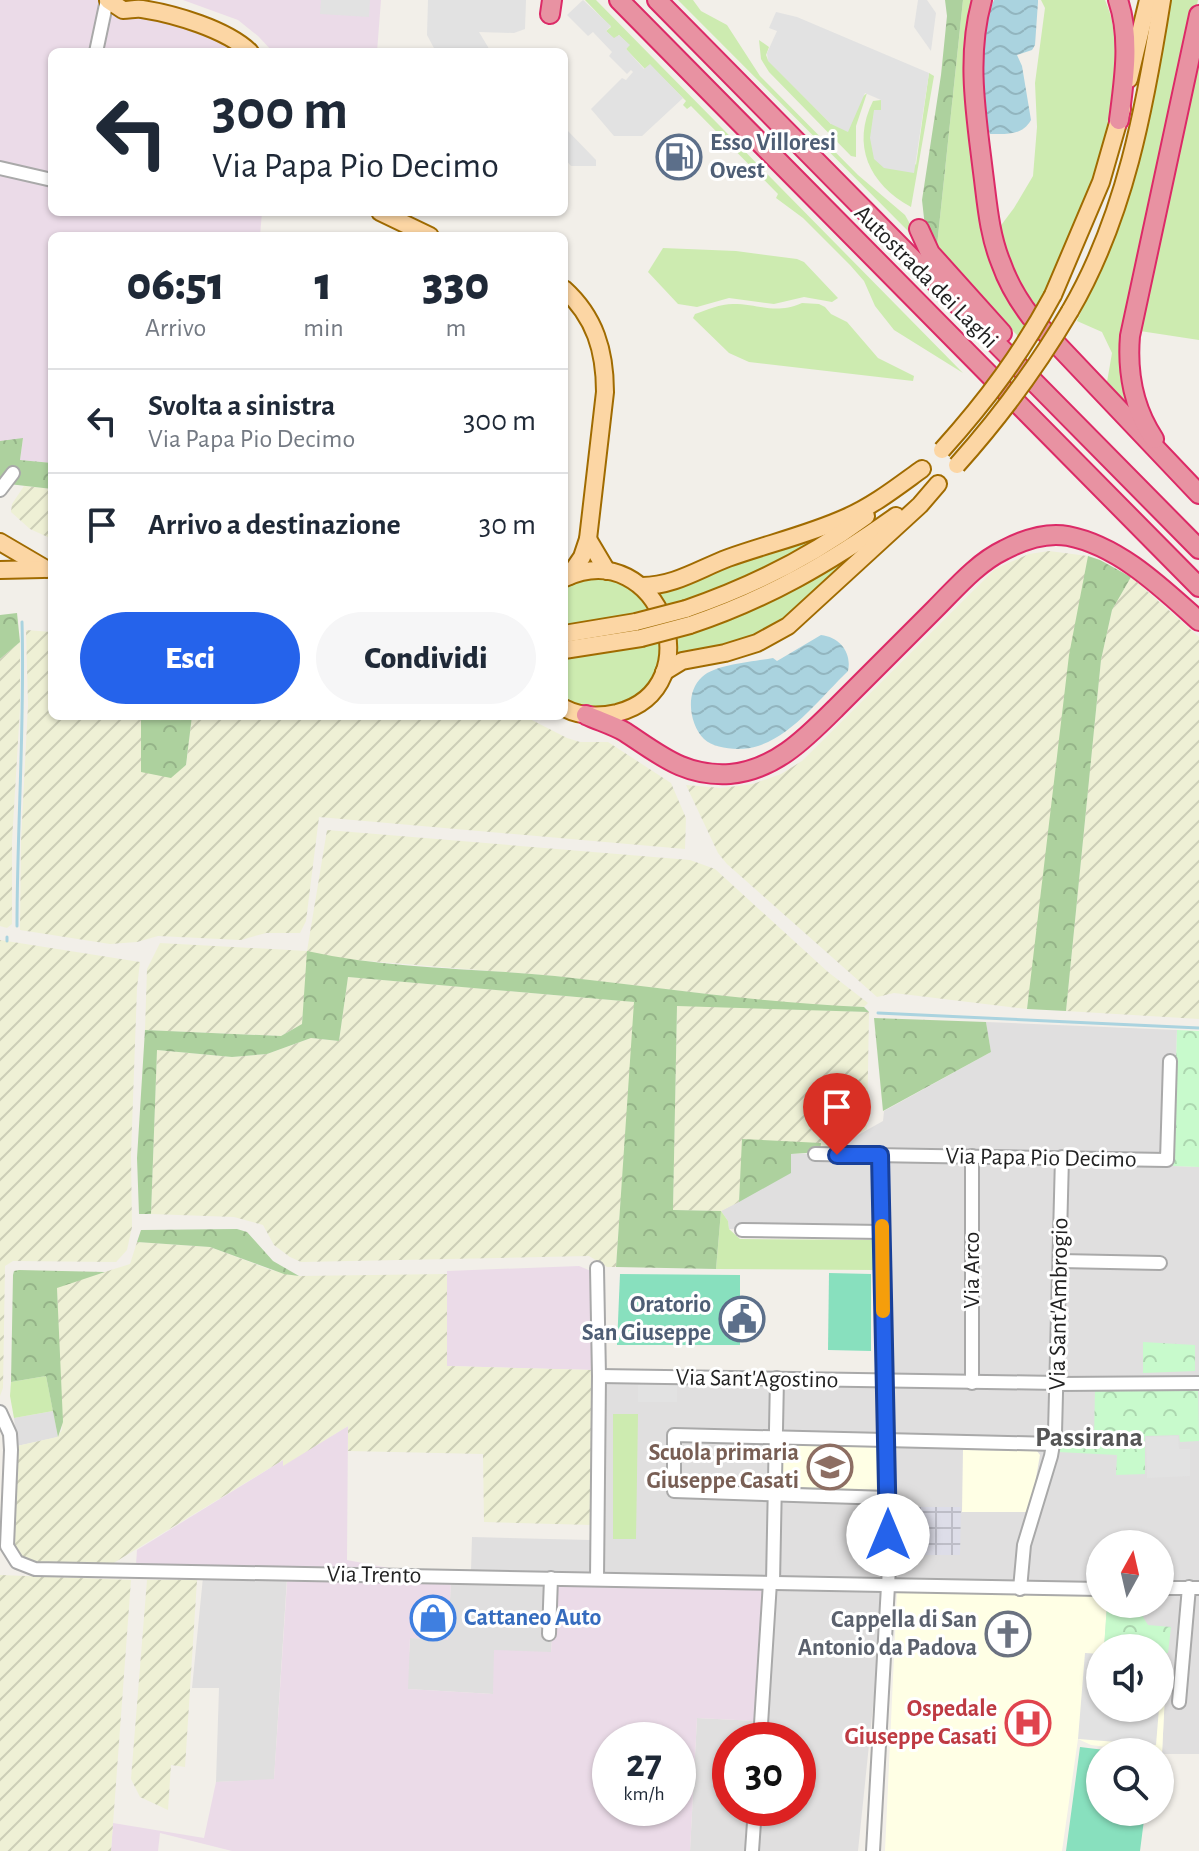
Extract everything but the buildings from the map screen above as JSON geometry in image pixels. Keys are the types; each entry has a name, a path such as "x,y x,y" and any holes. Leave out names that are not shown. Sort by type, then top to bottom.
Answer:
{"highway":[{"name":"Autostrada dei Laghi","path":"619,0 1199,587"},
{"name":"Autostrada dei Laghi","path":"657,0 1199,549"},
{"path":"982,0 974,31 972,72 989,216 1000,263 1014,294 1031,317 1197,492"},
{"path":"1118,0 1125,54 1119,120"},
{"path":"1197,492 1145,426 1129,373 1128,357 1152,226 1199,15"},
{"path":"919,229 930,253 981,308 1049,396"},
{"path":"586,715 627,734 665,760 697,772 731,774 763,765 800,744 968,576 1001,551 1044,535 1065,535 1108,550 1165,590 1199,621"}],"main road":[{"path":"108,0 139,4 215,30 245,48"},
{"path":"688,617 803,557 887,501 942,450 996,388 1053,295 1101,182 1148,0"},
{"path":"664,672 682,661 757,643 788,626 920,505 1011,404 1070,311 1100,252 1125,181 1152,61 1162,0"},
{"path":"388,216 422,232"},
{"path":"568,292 590,319 605,371 588,539 582,557 568,576"},
{"path":"642,586 674,582 731,558 845,518 872,505 922,469"},
{"path":"568,649 688,617 744,606 789,584 858,543 938,484"},
{"path":"588,539 607,571"},
{"path":"0,542 48,569"},
{"path":"0,570 48,570"},
{"path":"568,577 588,571 607,571 642,586 660,608 669,635 669,654 664,672 640,702 624,711 605,716 586,715 568,709"},
{"path":"568,634 638,630"}],"street":[{"path":"97,48 108,0"},
{"path":"101,23 139,4"},
{"path":"0,168 48,179"},
{"path":"0,490 13,473"},
{"name":"Via Papa Pio Decimo","path":"815,1154 1167,1160 1170,1061"},
{"path":"873,1851 889,1585 880,1155"},
{"name":"Via Arco","path":"972,1156 972,1383"},
{"name":"Via Sant'Ambrogio","path":"1020,1589 1024,1545 1054,1444 1062,1157"},
{"path":"742,1230 882,1232"},
{"path":"1060,1261 1160,1263"},
{"path":"597,1268 597,1579"},
{"name":"Via Sant'Agostino","path":"599,1376 972,1383 1199,1383"},
{"path":"761,1722 772,1582 777,1378"},
{"name":"Via Trento","path":"0,1412 10,1434 11,1450 7,1546 11,1557 28,1568 1086,1589"},
{"path":"888,1498 674,1491 674,1435 1054,1444"},
{"path":"549,1634 551,1578"},
{"path":"1174,1588 1194,1587 1179,1702"},
{"path":"752,1851 754,1826"}],"shaded area":[{"path":"0,0 104,0 217,38 233,48 48,48 48,216 262,216 260,232 48,232 48,463 20,460 23,439 0,441"},
{"path":"183,0 381,0 377,48 269,48 238,20"},
{"path":"321,0 370,0 369,17 320,14"},
{"path":"428,0 526,0 525,29 514,33 479,32 489,48 434,48 427,35"},
{"path":"583,0 611,26 606,31 614,38 619,35 630,45 626,49 644,69 650,64 683,98 642,136 614,136 591,109 622,78 626,80 633,72 631,70 627,74 609,56 612,52 593,32 588,36 567,15"},
{"path":"918,0 927,0 936,13 931,51 914,27"},
{"path":"776,12 797,17 929,73 914,173 884,168 874,159 870,138 874,110 881,110 881,100 865,93 848,132 831,124 768,61 767,53 777,31 769,28"},
{"path":"568,131 596,160 596,166 571,166 568,163"},
{"path":"24,486 48,489 48,537 30,529 11,512 12,504"},
{"path":"1049,551 1088,556 1027,1009 894,993 877,997 727,864 718,853 686,785 721,788 753,784 781,774 802,761 995,569 1029,554"},
{"path":"1131,577 1199,637 1199,1019 1066,1011 1101,660 1112,610"},
{"path":"26,630 48,632 48,720 141,720 141,772 186,766 192,720 532,720 580,742 608,742 671,783 686,818 685,849 319,817 306,921 300,933 266,933 241,940 158,936 137,942 110,944 20,930 28,705"},
{"path":"20,642 12,924 7,928 0,926 0,659"},
{"path":"327,830 690,860 715,869 828,972 868,1003 864,1007 799,1005 553,976 343,959 308,952 302,1024 281,1036 145,1030 147,969 160,943 307,951"},
{"path":"0,940 140,962 131,1155 132,1227 127,1250 116,1262 13,1261 5,1266 3,1388 0,1396"},
{"path":"348,977 635,1002 616,1267 607,1267 589,1256 301,1262 274,1245 263,1225 234,1217 151,1214 157,1050 232,1057 267,1054 311,1038 339,1041"},
{"path":"677,1005 869,1012 867,1129 826,1153 743,1139 739,1202 721,1211 673,1210"},
{"path":"986,1022 1177,1030 1173,1166 1199,1167 1199,1588 1174,1588 1174,1530 1086,1530 1086,1589 1028,1589 882,1578 601,1572 600,1377 885,1383 884,1231 729,1229 721,1211 790,1173 791,1154 826,1153 883,1121 884,1111 991,1052"},
{"path":"137,1242 210,1247 271,1270 299,1276 447,1274 447,1366 593,1370 592,1525 484,1522 483,1454 348,1451 348,1426 283,1466 283,1460 107,1567 34,1566 15,1556 10,1532 17,1446 57,1437 62,1430 57,1287 130,1264"},
{"path":"579,1266 591,1271 593,1370 447,1366 447,1271"},
{"path":"638,1382 677,1382 677,1402 638,1402"},
{"path":"53,1411 58,1437 17,1446 14,1418"},
{"path":"348,1426 347,1560 451,1580 448,1640 410,1638 408,1689 493,1694 494,1650 551,1652 556,1581 765,1587 757,1721 697,1718 696,1737 696,1722 592,1722 592,1826 691,1826 690,1851 232,1851 160,1833 158,1851 111,1851 113,1823 204,1838 216,1782 274,1779 288,1568 136,1565 137,1550 283,1460 283,1465"},
{"path":"1178,1436 1179,1449 1190,1449 1190,1476 1147,1478 1146,1437"},
{"name":"Scuola primaria Giuseppe Casati","path":"783,1443 879,1445 879,1491 780,1489"},
{"path":"963,1450 1037,1451 1040,1455 1030,1512 962,1512"},
{"path":"894,1507 961,1507 960,1555 894,1555"},
{"path":"472,1537 591,1540 590,1573 531,1574 471,1570"},
{"path":"0,1575 131,1580 111,1851 0,1851"},
{"path":"203,1577 287,1578 274,1780 216,1782 219,1688 192,1688"},
{"path":"147,1580 197,1580 185,1767 171,1765 168,1810 140,1797 131,1779"},
{"path":"451,1580 556,1581 551,1653 493,1694 407,1689 410,1638 448,1639"},
{"path":"775,1586 885,1590 858,1851 690,1851 691,1826 696,1826 697,1718 757,1721"},
{"name":"Ospedale Giuseppe Casati","path":"897,1592 1086,1594 1086,1618 1106,1618 1105,1634 1086,1634 1086,1722 1164,1722 1163,1738 1086,1738 1086,1743 1078,1739 1062,1851 885,1851"},
{"path":"1174,1593 1199,1593 1199,1754 1174,1754 1174,1738 1163,1738 1164,1722 1174,1722 1174,1634 1105,1634 1106,1618 1174,1618"},
{"path":"1086,1653 1086,1722 1158,1722 1157,1738 1078,1739"}],"green space":[{"path":"585,0 596,0 963,373 894,330 875,306 864,281 850,265 803,218 776,198 778,194 691,106 687,109 683,105 686,101 650,65 645,69 626,49 629,45 619,35 614,39 606,31 611,27"},
{"path":"678,0 693,0 701,11 727,25 760,76 858,175 905,215 914,231 912,235"},
{"path":"945,0 963,0 936,255 926,236 922,200 941,75 947,16"},
{"path":"963,0 978,0 984,216 1029,323 1020,338 936,255"},
{"path":"1041,0 1105,0 1115,44 1116,90 1109,134 1092,187 1060,265 1035,313 1024,299 996,232 1033,176 1037,127 1035,83 1045,8"},
{"path":"1167,0 1198,0 1126,336 1143,422 1107,382 1112,353 1102,332 1077,321 1113,239 1140,150"},
{"path":"759,40 769,47 768,60 831,124 867,93 856,126 856,157 851,156 769,72 761,59"},
{"path":"1199,56 1199,340 1140,331"},
{"path":"929,73 934,76 911,207 896,198 875,175 864,148 864,133 873,101 881,100 881,111 875,110 916,165"},
{"path":"663,248 736,251 797,259 804,262 838,298 832,302 804,297 774,304 729,298 697,307 678,304 648,272"},
{"path":"802,303 819,304 847,322 878,358 914,376 913,381 749,362 729,353 693,318 695,314 728,304 775,309"},
{"path":"23,438 20,460 48,463 48,489 0,483 0,441"},
{"path":"844,525 832,536 714,594 665,607 655,592"},
{"path":"867,544 780,624 750,639 674,660 674,638 802,584"},
{"path":"1088,556 1131,577 1112,610 1101,660 1066,1011 1027,1009 1069,655"},
{"path":"589,576 621,580 655,609 568,629 568,583"},
{"path":"17,613 20,642 0,659 0,615"},
{"path":"663,641 656,672 649,684 628,701 604,707 568,702 568,656"},
{"path":"141,720 192,720 186,765 171,778 141,772"},
{"path":"307,951 399,965 555,976 748,998 864,1007 869,1012 677,1006 673,1210 721,1211 716,1269 616,1267 634,1002 348,977 339,1041 311,1038 267,1054 232,1057 157,1050 151,1214 139,1214 137,1158 145,1030 281,1036 302,1024"},
{"path":"874,1018 986,1022 991,1052 883,1111"},
{"path":"1177,1030 1199,1031 1199,1167 1173,1166"},
{"path":"742,1139 821,1143 820,1152 791,1154 791,1173 739,1202"},
{"path":"721,1211 729,1229 740,1239 875,1240 875,1270 716,1269"},
{"path":"237,1229 247,1232 273,1261 299,1276 284,1274 210,1247 137,1242 141,1230"},
{"path":"14,1271 105,1272 57,1288 63,1422 58,1437 46,1376 11,1382 13,1275"},
{"path":"829,1273 871,1274 871,1351 828,1350"},
{"path":"620,1274 740,1275 740,1345 617,1345"},
{"path":"1143,1342 1195,1345 1195,1371 1143,1373"},
{"path":"46,1376 53,1411 14,1418 11,1382"},
{"path":"1095,1388 1195,1389 1198,1391 1199,1441 1180,1442 1179,1435 1145,1436 1145,1474 1116,1475 1117,1455 1058,1452 1059,1437 1094,1439"},
{"path":"613,1414 638,1414 636,1539 613,1539"},
{"path":"1106,1618 1144,1618 1148,1625 1171,1627 1170,1634 1105,1634"},
{"path":"1080,1747 1086,1748 1086,1826 1143,1826 1140,1851 1066,1851"}],"water":[{"path":"994,0 1038,0 1035,45 1032,50 1017,55 1022,66 1031,120 1023,129 1008,134 990,134 983,103 983,48"},
{"path":"821,635 834,639 843,647 848,658 848,671 795,724 771,741 752,748 722,747 704,739 695,725 691,708 693,691 702,677 735,664 773,658 777,661"}],"waterway":[{"path":"17,926 22,622"},
{"path":"878,1013 1199,1028"}],"slow traffic":[{"path":"882,1226 883,1311"}],"place":[{"name":"Esso Villoresi Ovest","path":"679,157"},
{"name":"Oratorio San Giuseppe","path":"742,1319"},
{"name":"Scuola primaria Giuseppe Casati","path":"830,1467"},
{"name":"Cattaneo Auto","path":"433,1618"},
{"name":"Cappella di San Antonio da Padova","path":"1008,1634"},
{"name":"Ospedale Giuseppe Casati","path":"1028,1723"}],"district":[{"name":"Passirana","path":"1089,1438"}],"route":[{"path":"837,1155 880,1155 888,1535"}]}
